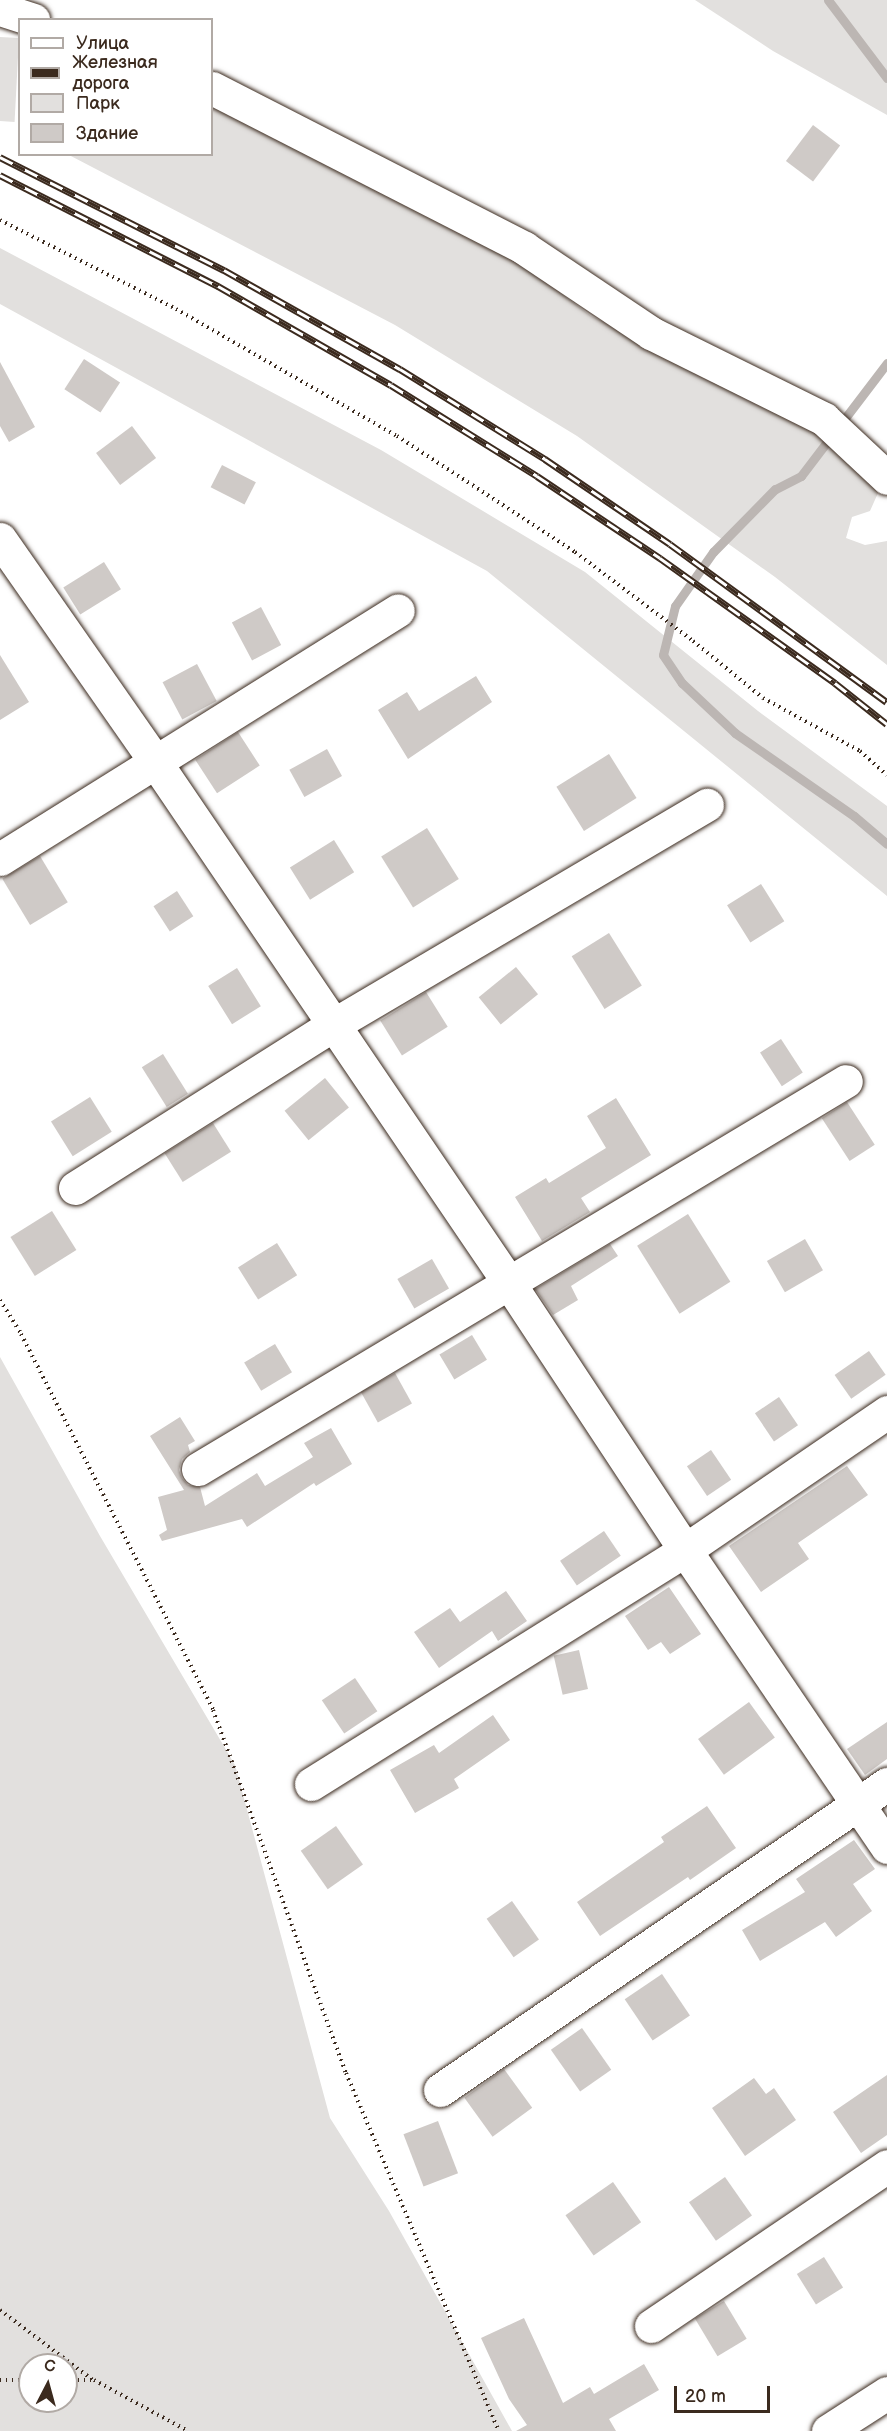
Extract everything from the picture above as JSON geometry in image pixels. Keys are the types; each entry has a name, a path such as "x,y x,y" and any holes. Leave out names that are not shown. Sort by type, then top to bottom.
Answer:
{"street":[{"path":"0,9 27,18"},
{"path":"213,89 524,248 651,333 824,419 887,478"},
{"path":"0,539 156,763 509,1283 685,1550 887,1847"},
{"path":"0,859 398,610"},
{"path":"75,1188 333,1025 707,805"},
{"path":"198,1469 846,1081"},
{"path":"311,1784 685,1550 887,1412"},
{"path":"440,2090 887,1784"},
{"path":"651,2326 887,2166"},
{"path":"828,2431 887,2393"}],"path":[{"path":"0,220 176,309 397,436 575,552 763,698 860,751 887,775"},
{"path":"0,1300 21,1334 213,1710 346,2073 500,2431"},
{"path":"0,2310 94,2380 188,2431"},
{"path":"0,2380 18,2380"},
{"path":"78,2380 94,2380"}],"green space":[{"path":"695,0 887,0 887,115 773,51"},
{"path":"0,37 18,38 15,122 0,121"},
{"path":"213,100 526,267 591,316 764,396 819,428 873,482 878,493 870,511 852,517 846,538 865,545 887,541 887,665 775,577 577,436 395,325 71,156 213,156"},
{"path":"0,248 381,450 585,572 758,711 887,806 887,896 487,571 0,304"},
{"path":"0,1357 100,1536 235,1765 330,2118 389,2211 512,2431 0,2431"}],"building":[{"path":"813,125 840,145 813,181 786,161"},
{"path":"84,359 120,382 100,413 64,389"},
{"path":"0,362 35,427 9,442 0,426"},
{"path":"132,426 156,458 120,485 96,453"},
{"path":"222,465 256,482 245,505 211,487"},
{"path":"104,562 121,589 80,615 63,587"},
{"path":"261,607 281,645 252,660 232,622"},
{"path":"0,655 29,702 0,720"},
{"path":"197,664 217,701 182,719 163,682"},
{"path":"476,676 492,702 408,759 378,710 407,692 419,711"},
{"path":"238,732 260,766 217,793 195,760"},
{"path":"327,749 342,776 304,797 289,770"},
{"path":"609,754 637,798 584,831 556,787"},
{"path":"427,828 459,879 413,907 381,857"},
{"path":"334,840 354,872 310,900 290,868"},
{"path":"40,856 68,902 30,925 2,879"},
{"path":"761,884 784,921 750,943 727,905"},
{"path":"177,891 193,916 170,931 154,906"},
{"path":"609,933 642,986 605,1009 572,956"},
{"path":"516,967 538,994 501,1024 479,997"},
{"path":"237,968 261,1006 232,1024 208,986"},
{"path":"426,992 448,1027 402,1055 380,1021"},
{"path":"781,1039 803,1073 782,1086 760,1053"},
{"path":"163,1054 188,1094 167,1107 142,1067"},
{"path":"325,1078 349,1108 309,1140 285,1111"},
{"path":"90,1097 112,1132 73,1156 51,1121"},
{"path":"616,1098 651,1155 581,1198 590,1212 542,1241 515,1197 546,1178 549,1183 606,1148 587,1116"},
{"path":"847,1102 875,1145 850,1161 822,1118"},
{"path":"213,1123 231,1152 183,1182 165,1153"},
{"path":"52,1211 76,1250 35,1276 10,1237"},
{"path":"688,1214 730,1282 680,1314 637,1246"},
{"path":"805,1239 823,1270 785,1292 767,1261"},
{"path":"277,1243 297,1275 258,1300 238,1267"},
{"path":"610,1244 618,1256 571,1286 578,1300 553,1315 535,1289"},
{"path":"432,1259 449,1288 414,1308 397,1279"},
{"path":"472,1335 487,1360 454,1379 439,1355"},
{"path":"275,1344 292,1372 261,1391 244,1363"},
{"path":"869,1351 886,1375 851,1399 835,1375"},
{"path":"395,1373 412,1404 378,1423 361,1392"},
{"path":"779,1397 798,1425 774,1441 755,1413"},
{"path":"180,1417 195,1441 188,1445 190,1452 182,1459 179,1470 188,1485 200,1487 205,1506 257,1473 265,1486 313,1457 304,1443 331,1428 352,1464 316,1486 314,1483 247,1527 242,1519 162,1541 159,1535 167,1530 158,1497 184,1490 150,1436"},
{"path":"711,1450 731,1480 707,1496 687,1466"},
{"path":"847,1466 868,1495 798,1543 809,1559 761,1592 729,1546"},
{"path":"604,1531 621,1556 577,1586 560,1561"},
{"path":"669,1587 701,1634 670,1654 661,1642 648,1650 625,1616"},
{"path":"506,1591 527,1621 498,1641 492,1631 439,1668 414,1632 450,1608 460,1622"},
{"path":"579,1650 588,1689 563,1695 554,1656"},
{"path":"355,1678 377,1711 344,1734 322,1700"},
{"path":"749,1702 775,1738 724,1775 698,1739"},
{"path":"493,1715 510,1740 454,1779 459,1788 415,1813 390,1770 434,1745 439,1753"},
{"path":"887,1722 887,1759 865,1775 847,1749"},
{"path":"707,1806 736,1848 690,1880 688,1877 600,1936 577,1902 664,1842 661,1837"},
{"path":"336,1826 363,1865 328,1889 301,1851"},
{"path":"854,1840 875,1869 853,1884 872,1911 836,1937 825,1922 760,1961 742,1930 805,1892 796,1879"},
{"path":"512,1901 539,1940 514,1957 487,1919"},
{"path":"662,1974 690,2015 653,2041 625,1999"},
{"path":"582,2028 611,2070 580,2092 551,2050"},
{"path":"504,2069 532,2108 493,2137 464,2098"},
{"path":"887,2075 887,2135 861,2153 833,2112"},
{"path":"754,2078 766,2094 774,2088 796,2120 745,2156 712,2108"},
{"path":"438,2121 458,2173 424,2187 403,2134"},
{"path":"725,2177 752,2216 716,2241 689,2202"},
{"path":"613,2182 641,2222 594,2255 565,2215"},
{"path":"824,2257 843,2288 816,2304 797,2274"},
{"path":"724,2301 747,2339 718,2356 695,2319"},
{"path":"524,2318 563,2403 590,2387 594,2394 644,2364 659,2390 609,2419 616,2431 516,2431 527,2425 509,2399 481,2338"}],"waterway":[{"path":"828,0 887,78"},
{"path":"887,363 801,476 775,489 713,552 675,606 663,655 682,683 735,733 854,816 887,844"}],"railway":[{"path":"0,157 224,270 400,369 545,459 670,544 887,702"},
{"path":"0,175 218,286 391,385 537,476 660,558 835,683 887,724"}]}
